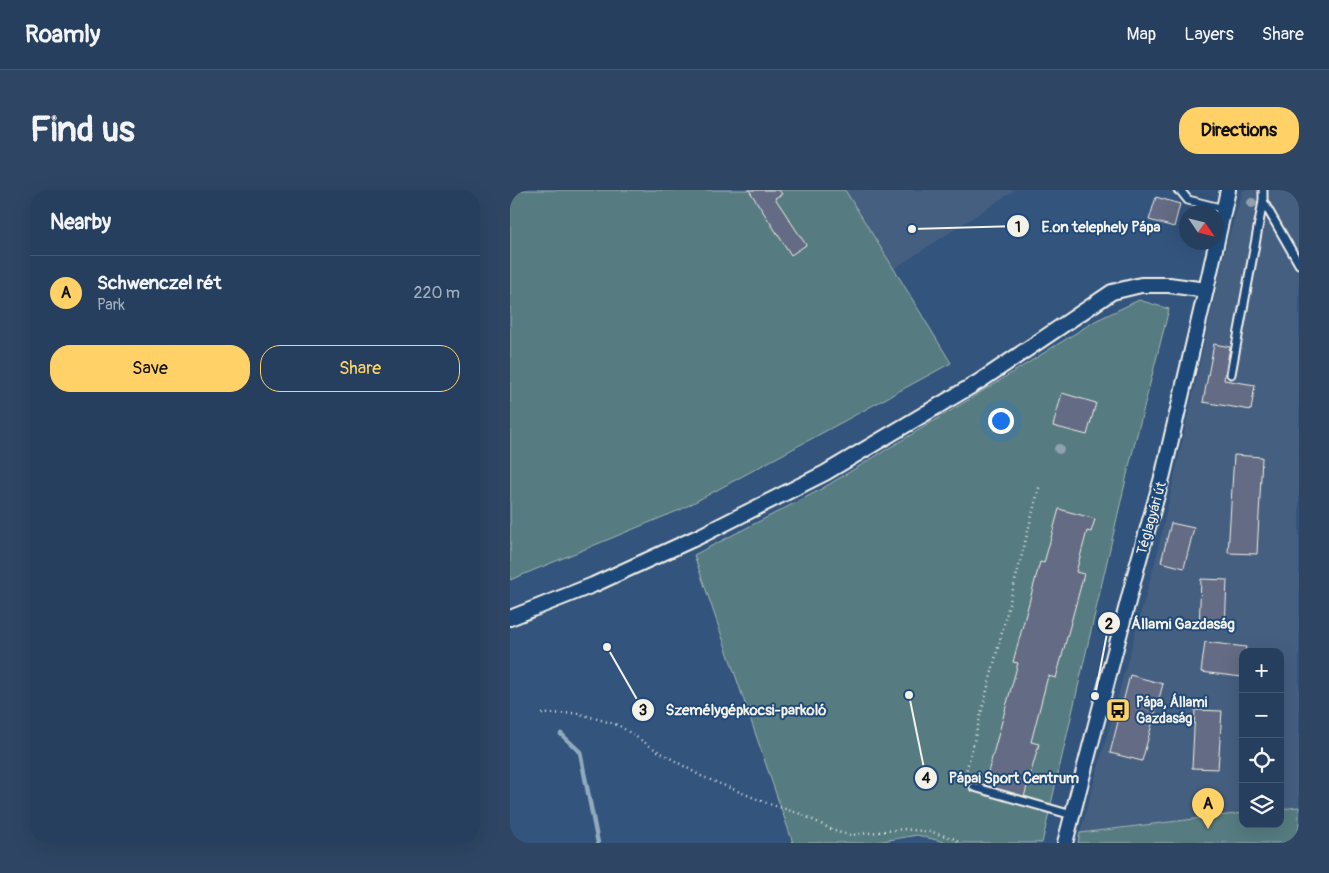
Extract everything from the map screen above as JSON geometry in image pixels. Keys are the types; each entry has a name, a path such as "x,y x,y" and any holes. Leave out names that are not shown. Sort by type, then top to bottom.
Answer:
{"street":[{"name":"Téglagyári út","path":"1224,209 1228,190"},
{"name":"Téglagyári út","path":"1065,843 1163,474 1215,250"},
{"path":"510,618 592,585 700,536 825,473 980,381 1112,292 1141,285 1169,285 1206,290"}],"lane":[{"path":"1178,190 1188,200 1208,205"},
{"path":"1231,374 1263,201 1263,190"},
{"path":"1263,201 1299,264"},
{"path":"974,787 1072,815"}],"path":[{"path":"974,787 963,784 1040,484"},
{"path":"542,714 576,713 618,725 701,776 769,804 801,814 837,832 852,834 903,829 932,832 955,839 959,843"}],"shaded area":[{"path":"845,190 1015,190 894,269"},
{"path":"1243,190 1299,190 1299,807 1284,809 1284,648 1239,648 1239,813 1080,833 1156,558 1227,242"}],"green space":[{"path":"510,190 845,190 951,363 682,509 510,580"},
{"path":"1139,300 1169,309 1129,466 1042,843 945,843 917,835 872,843 793,843 694,555 818,491 1095,321"},
{"path":"1299,807 1299,843 1078,843 1080,833 1239,813 1239,828 1284,828 1284,809"}],"building":[{"path":"749,190 779,190 782,194 775,198 806,245 791,255"},
{"path":"1156,197 1180,204 1174,227 1149,220"},
{"path":"1214,344 1230,347 1224,380 1255,385 1251,410 1203,402"},
{"path":"1062,393 1096,403 1087,435 1053,426"},
{"path":"1234,455 1262,457 1257,554 1228,553"},
{"path":"1059,509 1095,519 1091,532 1087,531 1076,572 1084,574 1056,678 1048,676 1031,742 1039,744 1024,797 984,787 1018,663 1013,662 1040,562 1044,563"},
{"path":"1171,523 1194,528 1184,568 1161,562"},
{"path":"1201,579 1227,580 1225,629 1199,628"},
{"path":"1205,642 1246,647 1239,648 1239,677 1201,672"},
{"path":"1130,675 1163,684 1142,761 1110,753"},
{"path":"1195,710 1222,711 1218,769 1192,768"}],"waterway":[{"path":"561,734 580,752 598,843"}],"place":[{"name":"E.on telephely Pápa","path":"912,229"},
{"name":"Személygépkocsi-parkoló","path":"607,647"},
{"name":"Pápai Sport Centrum","path":"909,695"},
{"name":"Állami Gazdaság","path":"1095,696"},
{"name":"Pápa, Állami Gazdaság","path":"1118,710"},
{"name":"Schwenczel rét","path":"1208,829"}]}
